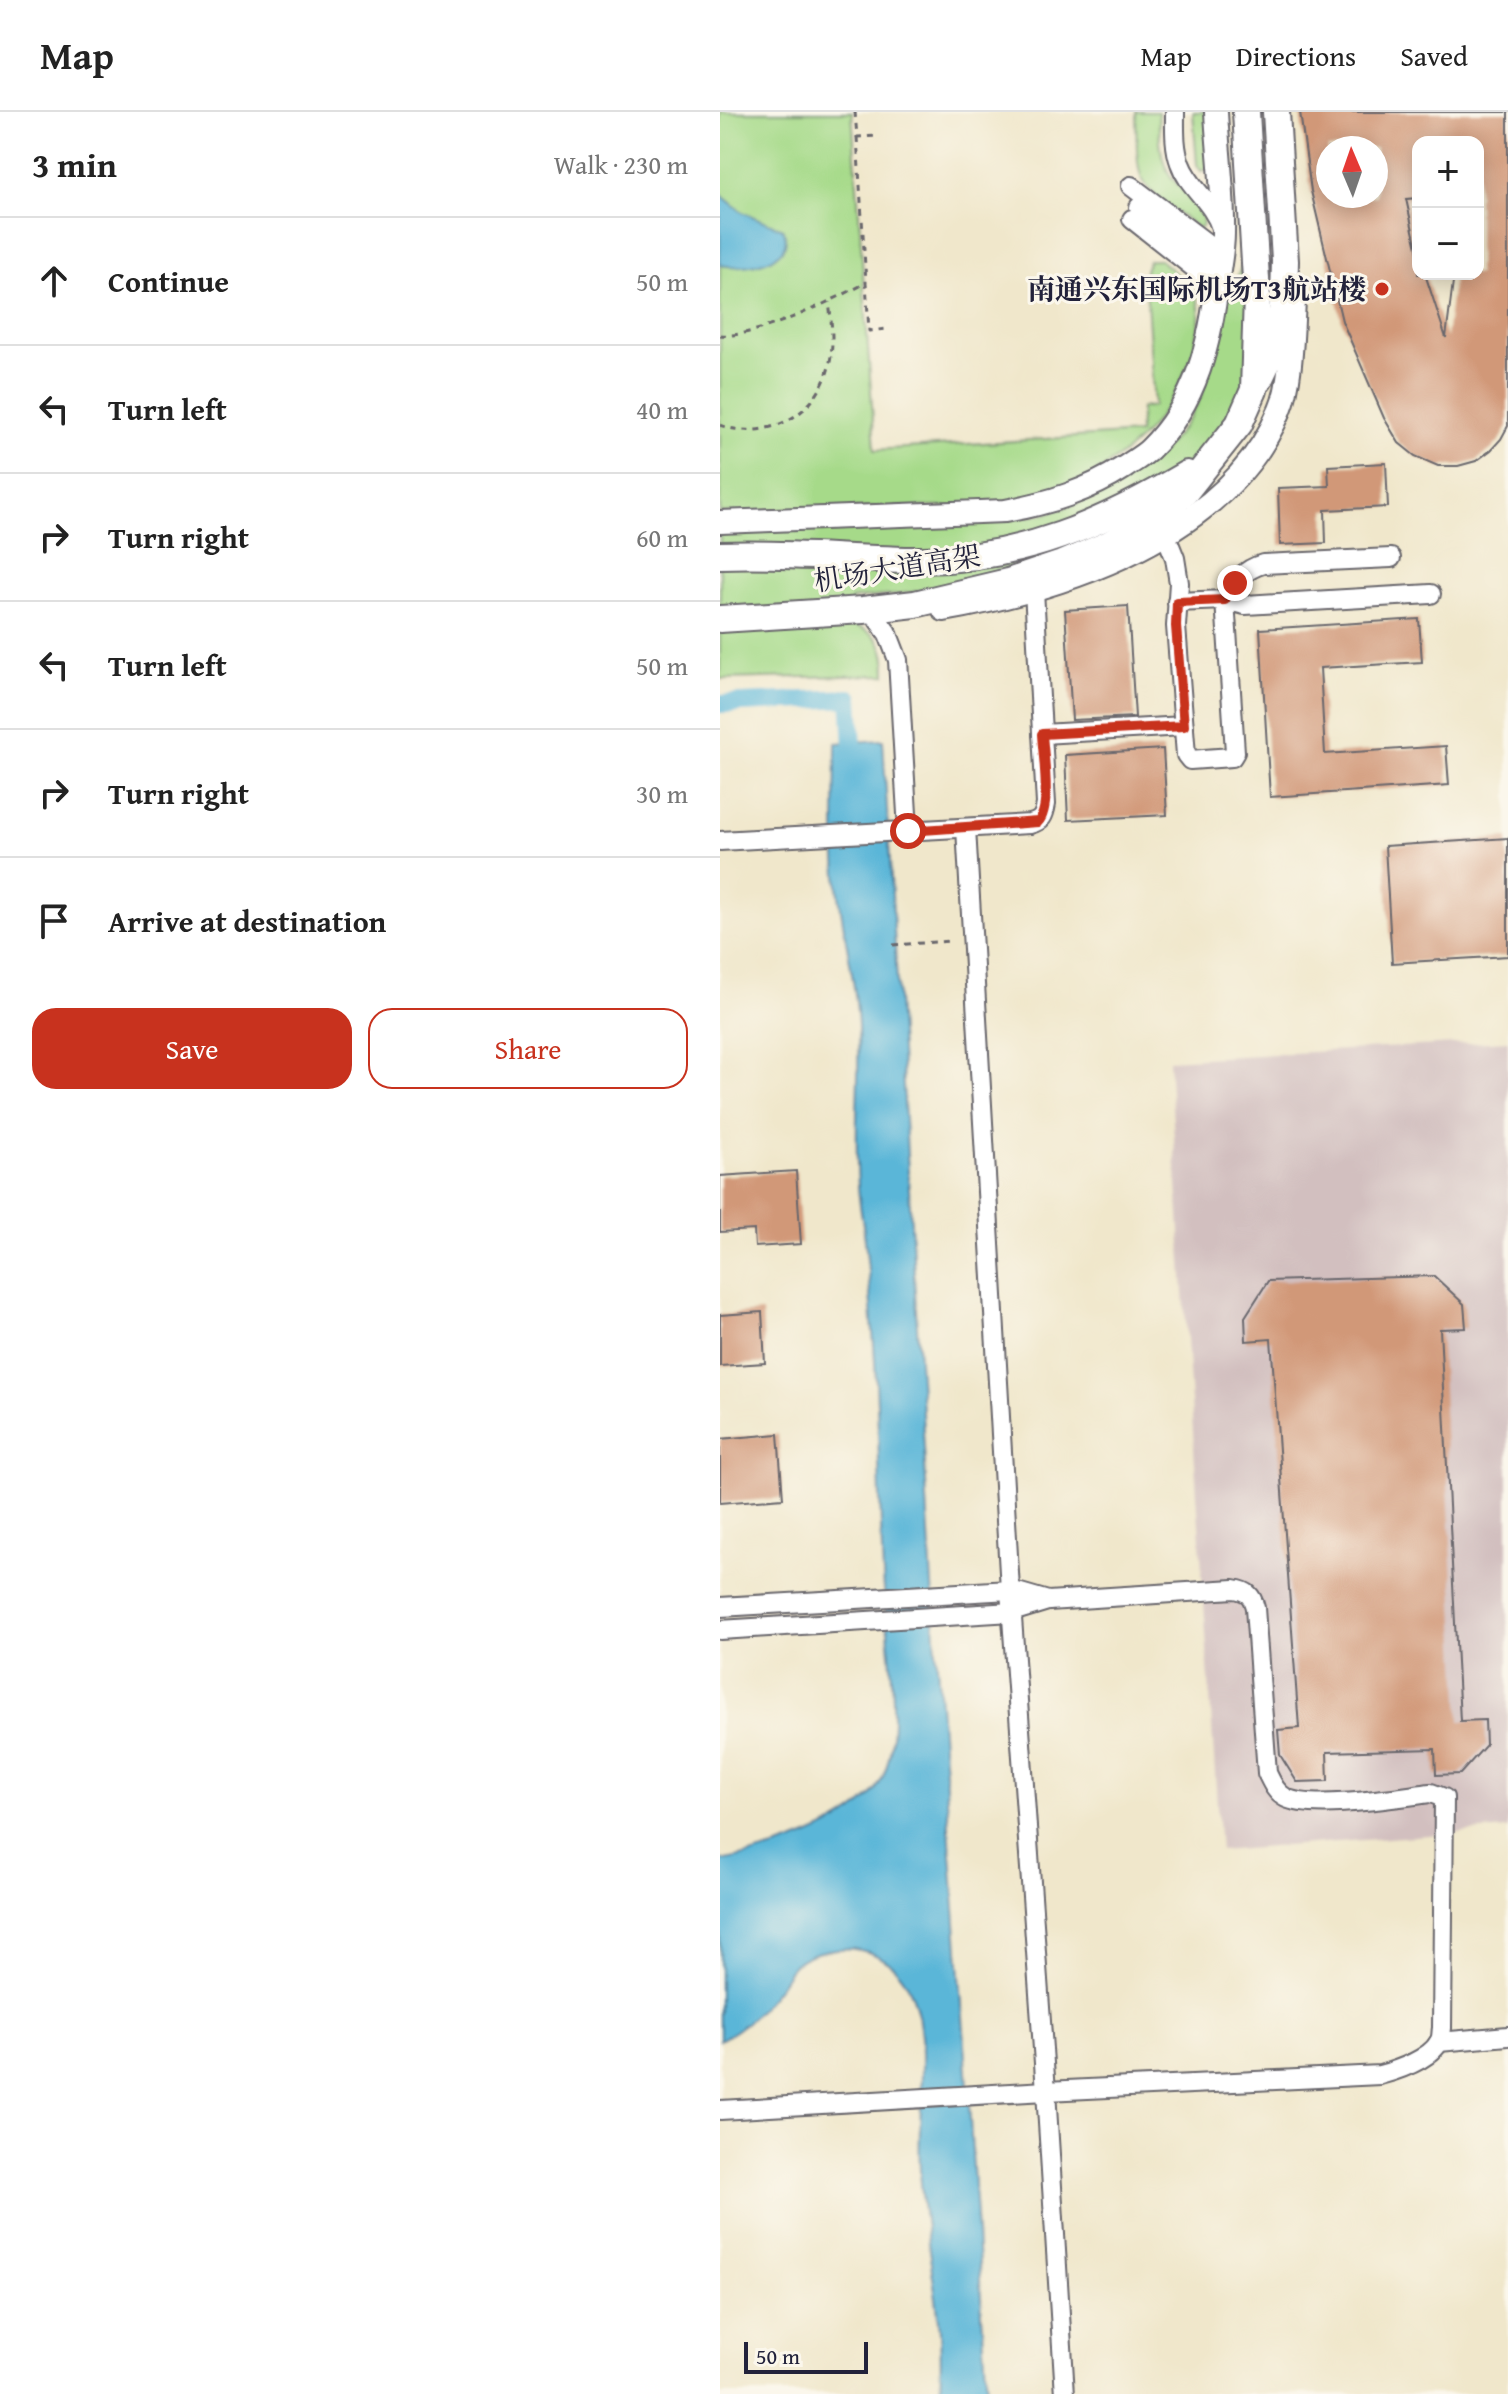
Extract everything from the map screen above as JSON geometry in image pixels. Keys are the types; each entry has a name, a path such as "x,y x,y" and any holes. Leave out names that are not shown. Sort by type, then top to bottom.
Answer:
{"highway":[{"name":"机场大道高架","path":"720,619 915,604 1008,582 1107,545 1150,521 1185,492 1239,424 1254,390 1257,296 1246,112"},
{"path":"1254,390 1277,342 1284,299 1285,261 1276,112"},
{"path":"720,555 923,560 992,554 1068,534 1106,519 1215,457"}],"main road":[{"path":"720,522 1005,511 1044,504 1082,491 1148,452 1174,423 1191,392 1205,355 1219,269 1216,112"},
{"path":"720,629 878,620 948,609 1034,590 1089,573 1191,518 1226,490 1258,453 1282,407 1290,358 1295,291 1283,112"}],"street":[{"path":"1175,112 1179,161 1184,173 1212,209 1219,269"},
{"path":"1219,269 1132,210 1219,269"},
{"path":"1165,533 1175,558 1179,583 1176,626 1186,755 1190,760 1232,757 1235,752 1225,600 1249,568 1263,564 1391,558"},
{"path":"720,841 1038,822 1043,818 1046,804 1034,590"},
{"path":"1177,602 1225,600 1245,605 1431,594"},
{"path":"878,620 888,634 898,660 902,831"},
{"path":"1042,734 1184,726"},
{"path":"966,828 1010,1590 1065,2394"},
{"path":"720,1630 1012,1612 1048,1601 1234,1589 1244,1591 1250,1595 1255,1608 1265,1761 1273,1787 1283,1797 1312,1805 1431,1793 1444,1798 1442,2028 1439,2042 1422,2058 1404,2068 1380,2075 720,2110"},
{"path":"720,1607 1010,1590 1048,1601"},
{"path":"1439,2042 1508,2036"}],"path":[{"path":"855,112 869,331 886,329"},
{"path":"857,137 877,136"},
{"path":"720,335 755,330 829,302 866,283"},
{"path":"720,425 748,431 773,428 802,411 813,400 828,374 831,357 829,302"},
{"path":"893,945 950,941"}],"shaded area":[{"path":"1508,1041 1508,1829 1220,1851 1169,1060"}],"green space":[{"path":"720,112 852,112 875,450 1139,433 1141,408 1154,406 1145,270 1149,260 1160,260 1184,280 1198,302 1196,339 1175,393 1158,418 1116,459 1064,488 1035,498 978,506 720,513"},
{"path":"1136,112 1158,112 1163,161 1175,181 1201,211 1202,227 1198,228 1166,204 1145,183 1138,162"},
{"path":"1193,112 1207,112 1210,166 1201,171 1197,165"},
{"path":"1241,267 1266,267 1237,423 1149,510 1013,566 952,585 852,599 854,625 870,633 880,644 885,657 886,675 720,679 720,529 999,520 1048,513 1116,485 1157,455 1189,418 1201,396 1225,306"}],"water":[{"path":"720,194 742,212 783,229 786,240 783,249 776,256 753,265 720,265"},
{"path":"883,740 935,1637 987,2394 941,2394 940,2330 920,2170 920,2026 915,2004 900,1974 884,1959 864,1951 841,1949 812,1955 793,1965 772,1996 752,2017 720,2040 720,1861 786,1844 852,1812 881,1781 892,1736 892,1680 883,1573 874,1345 857,1166 858,1025 840,903 835,832 836,743"}],"building":[{"name":"南通兴东国际机场T3航站楼","path":"1300,112 1508,112 1508,426 1501,439 1476,461 1458,466 1438,466 1415,456 1399,443 1384,418 1342,321 1311,191"},
{"path":"1386,463 1388,507 1325,510 1326,543 1280,545 1278,488 1329,486 1328,466"},
{"path":"1128,606 1135,717 1072,720 1065,610"},
{"path":"1419,619 1422,662 1320,668 1325,754 1446,746 1449,785 1270,797 1260,629"},
{"path":"1163,749 1167,815 1068,820 1065,755"},
{"path":"1508,838 1508,956 1392,963 1385,846"},
{"path":"796,1171 801,1244 755,1247 754,1230 720,1232 720,1176"},
{"path":"1434,1276 1464,1304 1466,1328 1440,1329 1460,1721 1485,1720 1486,1745 1460,1774 1436,1775 1435,1749 1327,1752 1328,1781 1297,1782 1280,1755 1278,1730 1299,1728 1271,1339 1246,1341 1245,1317 1268,1281"},
{"path":"762,1312 765,1363 720,1366 720,1315"},
{"path":"778,1434 783,1498 720,1503 720,1439"}],"waterway":[{"path":"720,704 850,698 854,763"}],"place":[{"name":"南通兴东国际机场T3航站楼","path":"1382,289"}],"route":[{"path":"908,831 1038,822 1043,818 1046,804 1042,734 1184,726 1177,602 1225,600 1235,583"}]}
